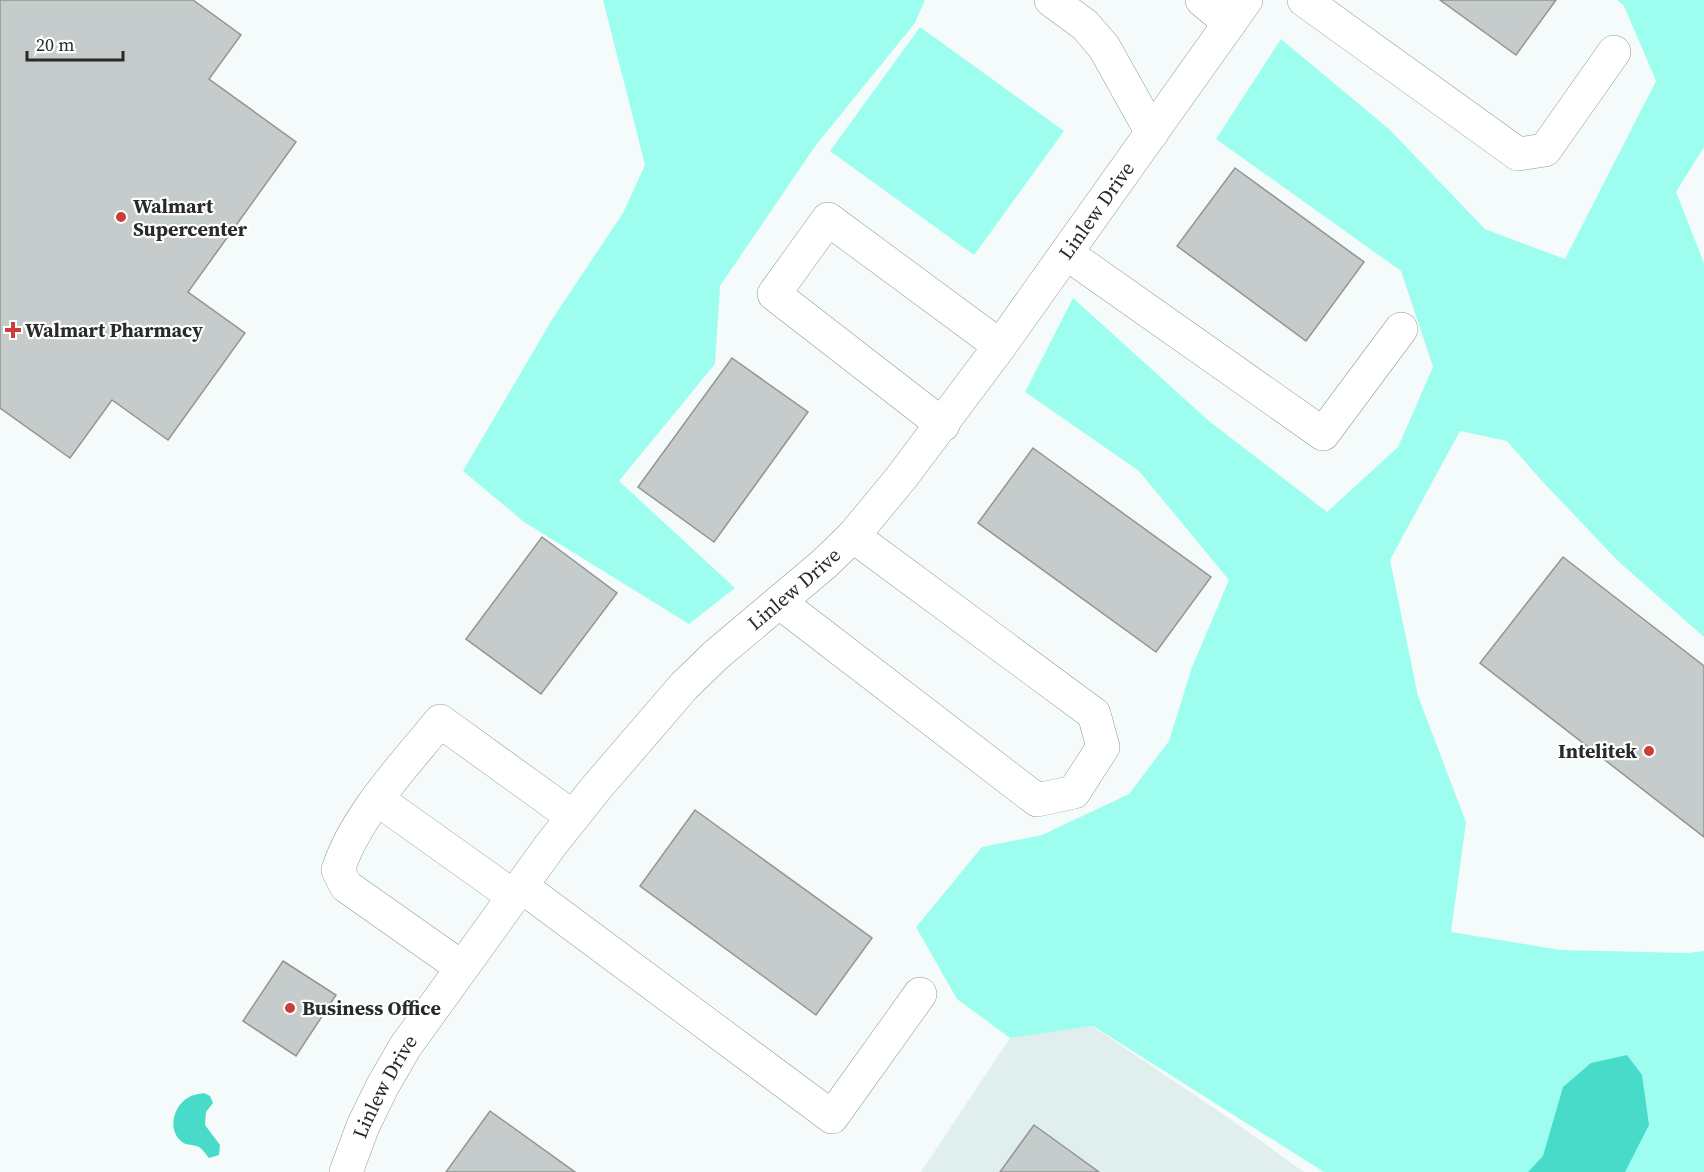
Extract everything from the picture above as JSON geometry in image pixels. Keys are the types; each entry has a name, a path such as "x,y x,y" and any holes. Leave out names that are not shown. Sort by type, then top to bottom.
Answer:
{"street":[{"path":"1051,0 1085,25 1104,47 1152,133"},
{"path":"1203,0 1238,12"},
{"path":"1305,0 1518,154 1545,150 1614,52"},
{"name":"Linlew Drive","path":"346,1172 363,1126 405,1047 573,817 684,686 716,655 824,564 853,536 943,424 1238,12"},
{"path":"943,424 774,294 828,219 1000,346"},
{"path":"1066,253 1323,434 1401,329"},
{"path":"779,602 1037,800 1074,792 1103,747 1094,714 853,536"},
{"path":"461,968 346,886 338,870 344,852 377,799 440,721 573,817"},
{"path":"377,799 517,891 832,1117 920,994"}],"shaded area":[{"path":"603,0 925,0 915,23 816,145 720,286 715,364 619,481 735,588 689,624 524,522 463,471 553,318 623,213 645,165"},
{"path":"1617,0 1704,0 1704,147 1676,192 1704,263 1704,637 1618,561 1507,441 1460,431 1390,560 1418,696 1466,822 1451,932 1561,950 1688,953 1704,951 1704,1172 1324,1172 1093,1026 1010,1038 957,999 916,927 982,847 1042,835 1129,794 1169,741 1192,667 1229,580 1139,471 1025,392 1073,298 1209,421 1327,512 1398,447 1433,367 1401,271 1216,139 1281,39 1389,129 1485,229 1565,259 1656,81 1624,6"},
{"path":"920,27 1064,131 974,255 830,151"},
{"path":"1092,1026 1304,1172 921,1172 1010,1038"},
{"path":"1627,1055 1642,1075 1649,1125 1625,1172 1528,1172 1543,1156 1563,1087 1591,1063"},
{"path":"204,1093 210,1096 213,1103 206,1112 205,1125 220,1145 219,1155 209,1158 199,1147 181,1141 173,1125 175,1113 182,1103 190,1097"}],"building":[{"name":"Walmart Supercenter","path":"0,0 193,0 241,35 209,79 296,142 188,292 245,333 168,440 112,400 70,458 0,408"},
{"path":"1440,0 1556,0 1516,55"},
{"path":"1235,168 1364,262 1306,341 1177,246"},
{"path":"732,358 808,412 714,542 638,487"},
{"path":"1033,448 1211,577 1156,652 978,523"},
{"path":"542,537 617,593 541,694 466,639"},
{"name":"Intelitek","path":"1563,557 1704,666 1704,837 1480,663"},
{"path":"695,810 872,938 816,1015 640,886"},
{"name":"Business Office","path":"283,961 336,995 296,1056 243,1021"},
{"path":"490,1111 575,1172 446,1172"},
{"path":"1034,1125 1099,1172 1000,1172"}],"place":[{"name":"Walmart Supercenter","path":"121,217"},
{"name":"Walmart Pharmacy","path":"13,330"},
{"name":"Intelitek","path":"1649,751"},
{"name":"Business Office","path":"290,1008"}]}
